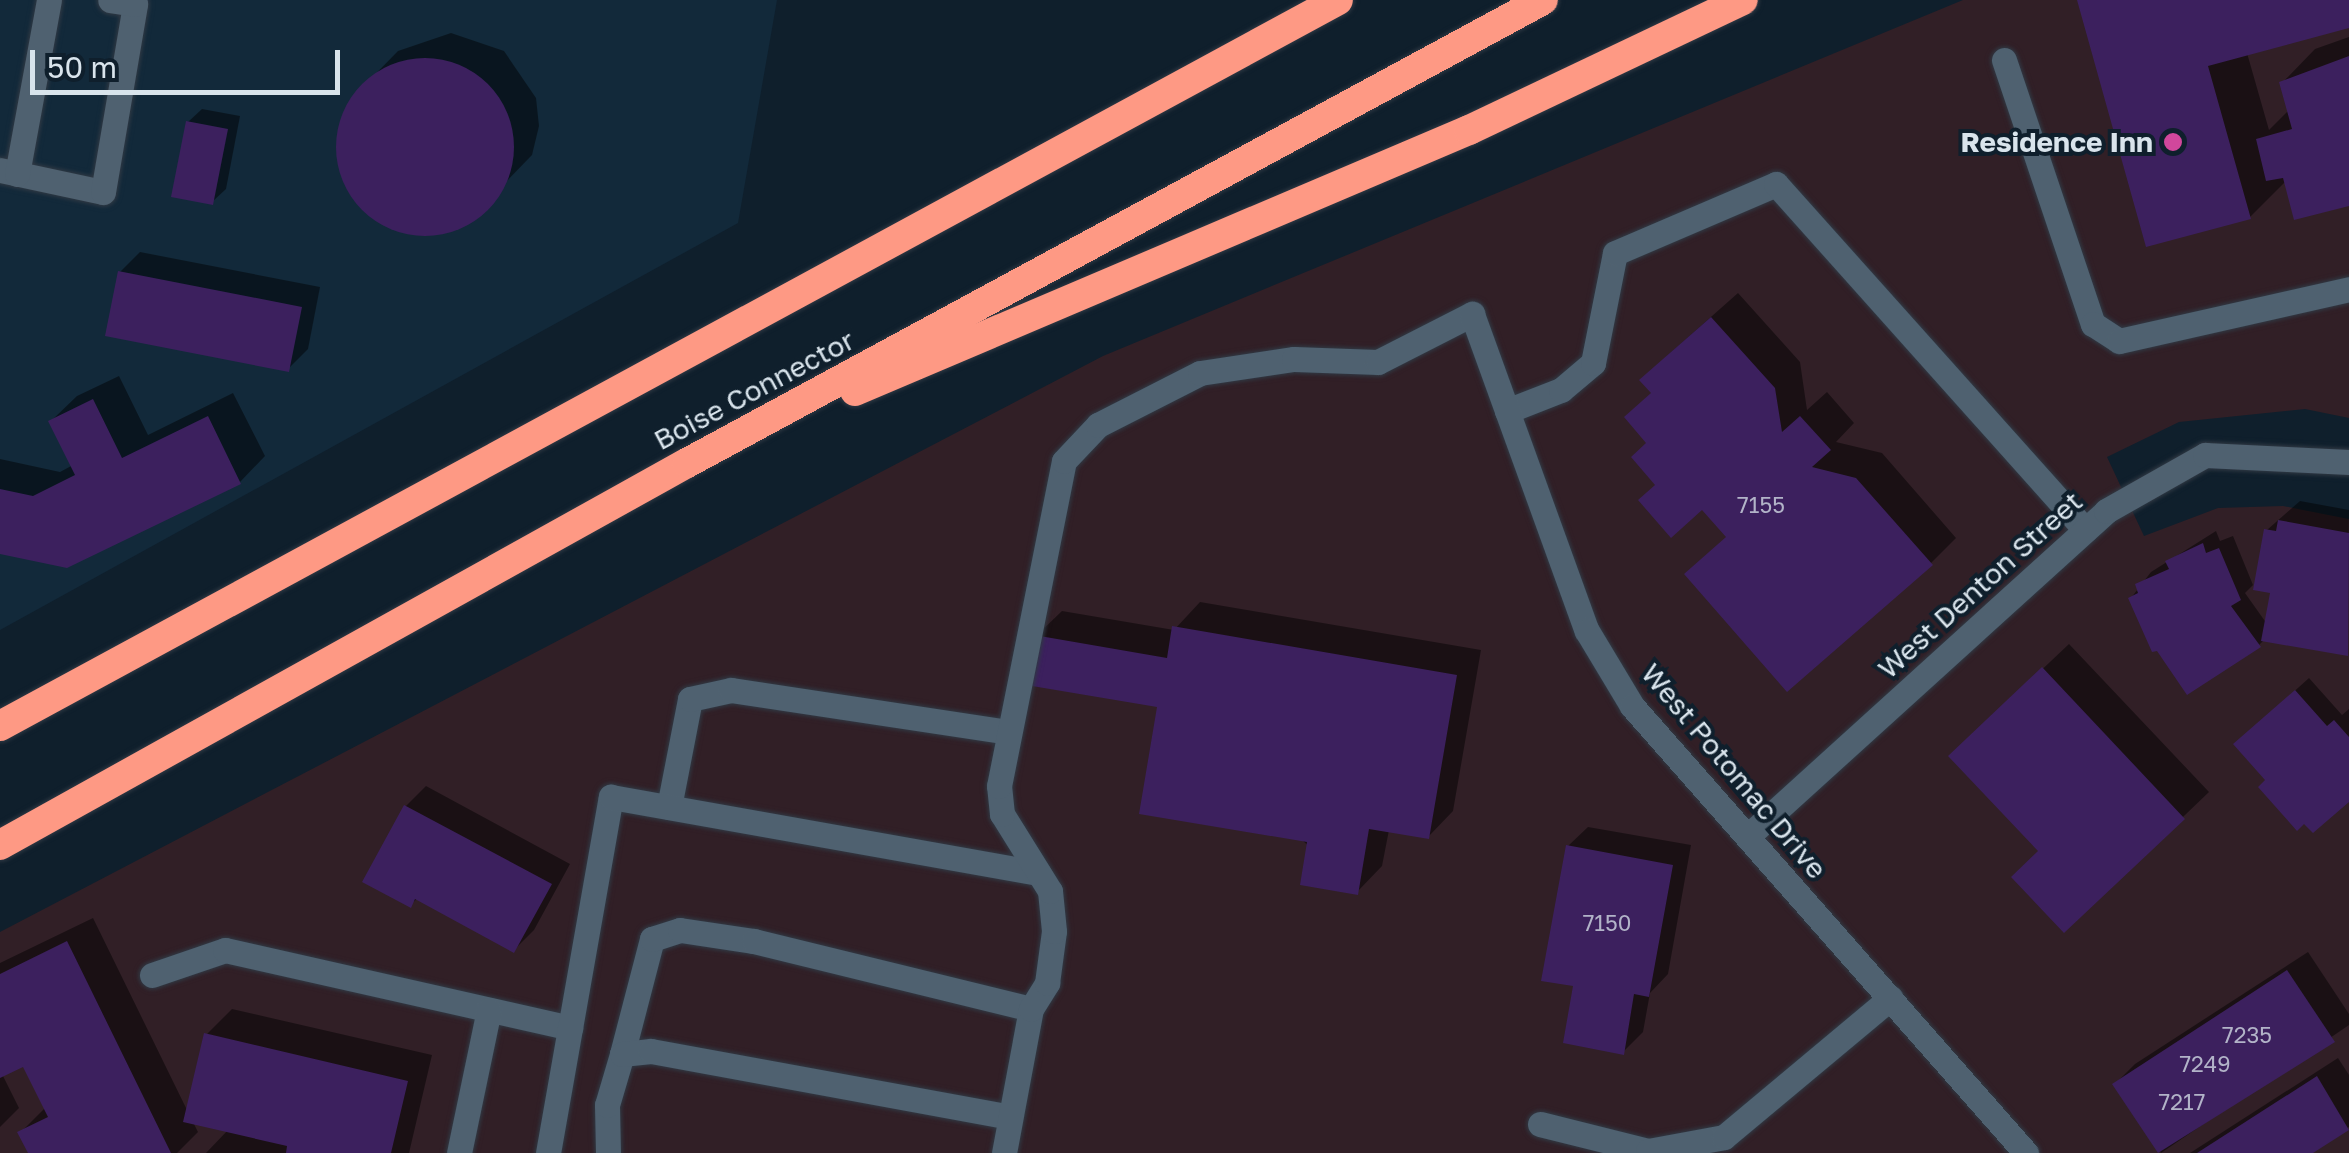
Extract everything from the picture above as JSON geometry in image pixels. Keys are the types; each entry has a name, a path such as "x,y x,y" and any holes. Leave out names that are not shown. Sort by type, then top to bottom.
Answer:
{"highway":[{"path":"0,726 1338,0"},
{"name":"Boise Connector","path":"0,845 687,463 1544,0"},
{"path":"687,463 1469,130 1743,0"}],"street":[{"path":"49,0 9,172 103,192 126,2"},
{"path":"2004,60 2092,324 2119,341 2349,289"},
{"path":"1507,411 1561,390 1593,363 1616,253 1776,184 2085,530"},
{"name":"West Potomac Drive","path":"1008,732 1064,461 1098,425 1200,373 1294,359 1378,362 1472,314 1587,630 1632,706 2026,1153"},
{"name":"West Denton Street","path":"1748,836 2106,511 2205,455 2349,462"},
{"path":"668,807 690,698 731,690 1008,732 999,786 1002,814 1050,892 1054,931 1048,983 1030,1009 1004,1153"},
{"path":"548,1153 611,797 1038,872"},
{"path":"608,1153 607,1105 652,939 680,930 754,941 1030,1009"},
{"path":"152,974 225,950 570,1028"},
{"path":"1540,1124 1648,1151 1724,1137 1890,998"},
{"path":"458,1153 490,1010"},
{"path":"622,1054 651,1051 1010,1118"}],"shaded area":[{"path":"0,0 777,0 738,223 0,630"},
{"path":"1963,0 2349,0 2349,418 2305,409 2179,422 2107,457 2144,536 2218,508 2283,506 2349,519 2349,1153 0,1153 0,932 1103,356"}],"building":[{"name":"Residence Inn","path":"2077,0 2349,0 2349,28 2208,66 2251,219 2146,247"},
{"path":"2349,56 2349,206 2294,220 2283,178 2266,181 2256,139 2292,129 2279,82"},
{"path":"425,58 459,65 488,84 507,113 514,147 507,181 488,210 459,229 425,236 391,229 362,210 343,181 336,147 343,113 362,84 391,65"},
{"path":"186,121 228,129 213,205 171,197"},
{"path":"118,271 302,307 289,372 105,336"},
{"path":"1711,317 1775,388 1782,432 1800,416 1831,450 1812,467 1856,478 1933,565 1787,692 1684,574 1726,537 1702,510 1671,538 1638,500 1655,485 1631,457 1646,443 1624,417 1651,393 1639,380"},
{"path":"93,399 122,458 208,416 241,484 67,568 0,554 0,489 33,496 75,475 48,421"},
{"path":"2278,520 2349,533 2348,656 2261,641 2270,593 2253,590 2264,529 2276,531"},
{"path":"2203,543 2206,553 2219,548 2241,600 2231,606 2261,647 2187,695 2157,651 2152,652 2128,598 2138,593 2135,584 2169,569 2165,561"},
{"path":"1172,626 1457,675 1429,839 1369,829 1358,895 1300,885 1307,842 1139,814 1157,707 1026,685 1034,635 1167,658"},
{"path":"2042,667 2185,819 2064,933 2011,877 2038,851 1948,756"},
{"path":"2295,690 2327,726 2334,720 2349,737 2349,802 2313,833 2304,824 2297,831 2258,787 2265,780 2233,744"},
{"path":"404,805 552,884 514,953 415,899 411,908 362,882"},
{"path":"1566,845 1673,865 1649,997 1634,994 1624,1055 1563,1043 1573,986 1541,981"},
{"path":"67,941 171,1153 28,1153 17,1132 48,1117 23,1067 0,1078 0,974"},
{"path":"2287,970 2335,1042 2158,1153 2112,1084"},
{"path":"204,1033 408,1081 391,1153 286,1153 287,1146 183,1122"},
{"path":"2317,1076 2349,1130 2313,1153 2197,1153"}],"place":[{"name":"Residence Inn","path":"2173,142"}]}
